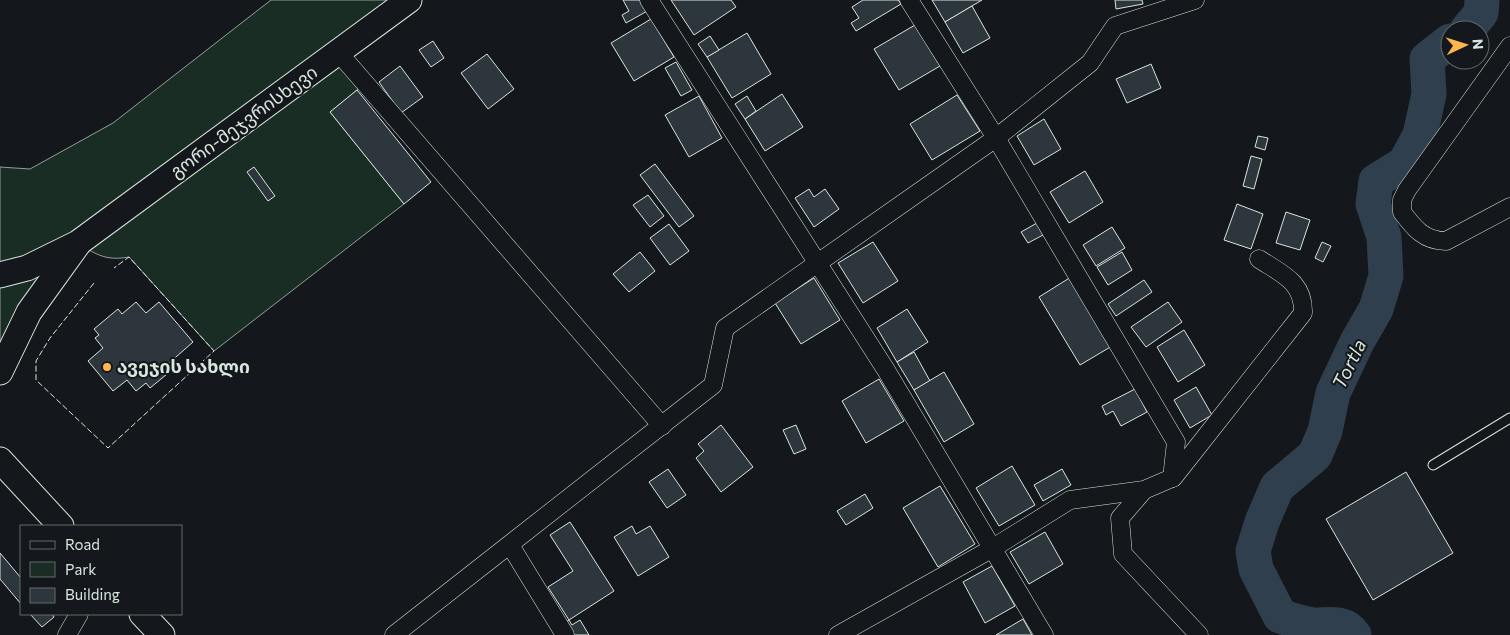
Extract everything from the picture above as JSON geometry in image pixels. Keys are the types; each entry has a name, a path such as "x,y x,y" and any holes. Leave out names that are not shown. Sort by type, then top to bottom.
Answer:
{"main road":[{"name":"გორი-მეჯვრისხევი","path":"0,275 27,268 78,243 409,0"},
{"name":"გორი-მეჯვრისხევი","path":"0,372 29,312 78,243"},
{"path":"0,460 60,525"},
{"path":"143,615 162,635"}],"street":[{"path":"649,0 886,370 1044,635"},
{"path":"910,0 996,138 1176,442 1172,478"},
{"path":"394,635 713,385 725,328 996,138 1090,63 1115,26 1195,0"},
{"path":"1510,46 1407,190 1402,200 1402,212 1425,237 1436,241 1446,241 1510,207"},
{"path":"338,52 662,426"},
{"path":"838,635 993,548 1070,500 1144,490 1172,478 1303,313 1304,301 1297,286 1258,259"},
{"path":"1144,490 1120,518 1122,554 1199,635"},
{"path":"510,545 565,635"},
{"path":"68,635 78,615"}],"lane":[{"path":"1433,464 1510,418"}],"green space":[{"path":"271,0 409,0 338,52 363,81 357,90 330,112 404,204 214,351 129,257 108,258 78,244 0,372 0,167 30,169 113,123"}],"building":[{"path":"623,0 643,0 649,10 626,23 622,15 629,11"},
{"path":"671,0 731,0 736,7 694,35"},
{"path":"863,0 898,0 901,4 856,31 851,23 859,18 852,7"},
{"path":"932,0 982,0 945,22"},
{"path":"1115,0 1142,0 1143,4 1116,9"},
{"path":"972,6 990,38 963,53 945,22"},
{"path":"651,19 674,57 634,81 611,43"},
{"path":"915,25 940,66 899,90 874,49"},
{"path":"747,33 771,74 732,98 707,57"},
{"path":"710,36 719,50 707,57 698,44"},
{"path":"433,41 444,58 431,67 419,50"},
{"path":"487,54 514,89 488,109 461,73"},
{"path":"676,62 692,90 681,96 665,68"},
{"path":"1151,64 1161,88 1127,103 1116,79"},
{"path":"400,66 423,97 401,113 379,82"},
{"path":"357,90 431,182 404,204 330,112"},
{"path":"782,94 803,127 765,151 745,119"},
{"path":"957,95 980,131 932,160 910,124"},
{"path":"699,96 722,138 689,157 665,115"},
{"path":"747,96 756,111 745,119 735,104"},
{"path":"1044,119 1061,149 1034,165 1017,136"},
{"path":"1258,136 1268,138 1265,150 1255,147"},
{"path":"1251,156 1262,159 1254,189 1243,186"},
{"path":"655,164 694,216 679,227 640,175"},
{"path":"254,167 275,196 268,201 247,172"},
{"path":"1085,171 1103,202 1069,223 1050,192"},
{"path":"809,189 814,197 825,189 839,209 814,227 795,198"},
{"path":"648,195 664,216 650,227 633,205"},
{"path":"1237,204 1263,214 1251,249 1224,240"},
{"path":"1286,212 1310,220 1300,250 1276,243"},
{"path":"1037,223 1043,235 1028,243 1021,232"},
{"path":"669,224 689,251 670,265 650,238"},
{"path":"1112,227 1125,248 1096,266 1083,245"},
{"path":"873,242 898,281 863,303 838,263"},
{"path":"1322,242 1331,246 1323,262 1315,258"},
{"path":"640,252 655,271 629,292 613,274"},
{"path":"1122,252 1132,270 1108,285 1097,267"},
{"path":"1071,277 1112,346 1080,365 1039,297"},
{"path":"814,278 840,320 801,344 775,303"},
{"path":"1144,280 1152,292 1116,316 1108,304"},
{"path":"136,302 146,313 159,302 193,342 168,364 172,370 150,388 146,383 136,391 127,380 113,391 88,361 103,348 95,338 99,335 94,329 118,309 122,314"},
{"path":"1168,302 1182,322 1146,347 1131,327"},
{"path":"907,309 928,342 897,362 877,328"},
{"path":"1184,330 1205,365 1178,382 1157,347"},
{"path":"914,352 930,381 914,390 897,362"},
{"path":"944,372 974,424 944,442 914,390"},
{"path":"879,379 904,421 866,443 842,401"},
{"path":"1196,387 1212,415 1190,428 1174,400"},
{"path":"1135,389 1147,412 1121,426 1113,411 1106,415 1102,406"},
{"path":"721,425 753,467 721,492 696,458 704,451 698,444"},
{"path":"796,425 806,449 794,454 783,430"},
{"path":"1012,466 1035,505 999,526 976,488"},
{"path":"668,469 686,495 667,508 649,482"},
{"path":"1062,469 1071,485 1043,501 1034,485"},
{"path":"1406,472 1453,553 1373,600 1326,519"},
{"path":"940,486 975,544 938,567 903,508"},
{"path":"865,494 873,508 846,525 837,511"},
{"path":"570,522 614,591 569,620 548,587 573,571 550,535"},
{"path":"632,526 636,534 650,526 669,557 638,576 614,537"},
{"path":"1045,532 1063,564 1029,584 1010,552"},
{"path":"0,553 20,577 20,603 0,579"},
{"path":"992,566 1015,606 985,623 963,582"},
{"path":"31,615 53,615 54,617 42,627"},
{"path":"1023,619 1032,635 996,635"},
{"path":"569,620 572,625 580,620 589,635 572,635 564,623"}],"waterway":[{"name":"Tortla","path":"1475,20 1481,13 1482,0"},
{"name":"Tortla","path":"1354,635 1341,626 1331,624 1314,625 1280,616 1256,569 1253,551 1262,522 1277,487 1315,455 1325,431 1333,393 1357,342 1376,309 1386,276 1384,237 1373,204 1376,181 1405,163 1420,135 1429,94 1427,59 1440,49"}],"fence":[{"path":"94,283 50,338 36,361 36,380 108,448 214,351 129,257 114,268"}],"place":[{"name":"ავეჯის სახლი","path":"107,367"}]}
